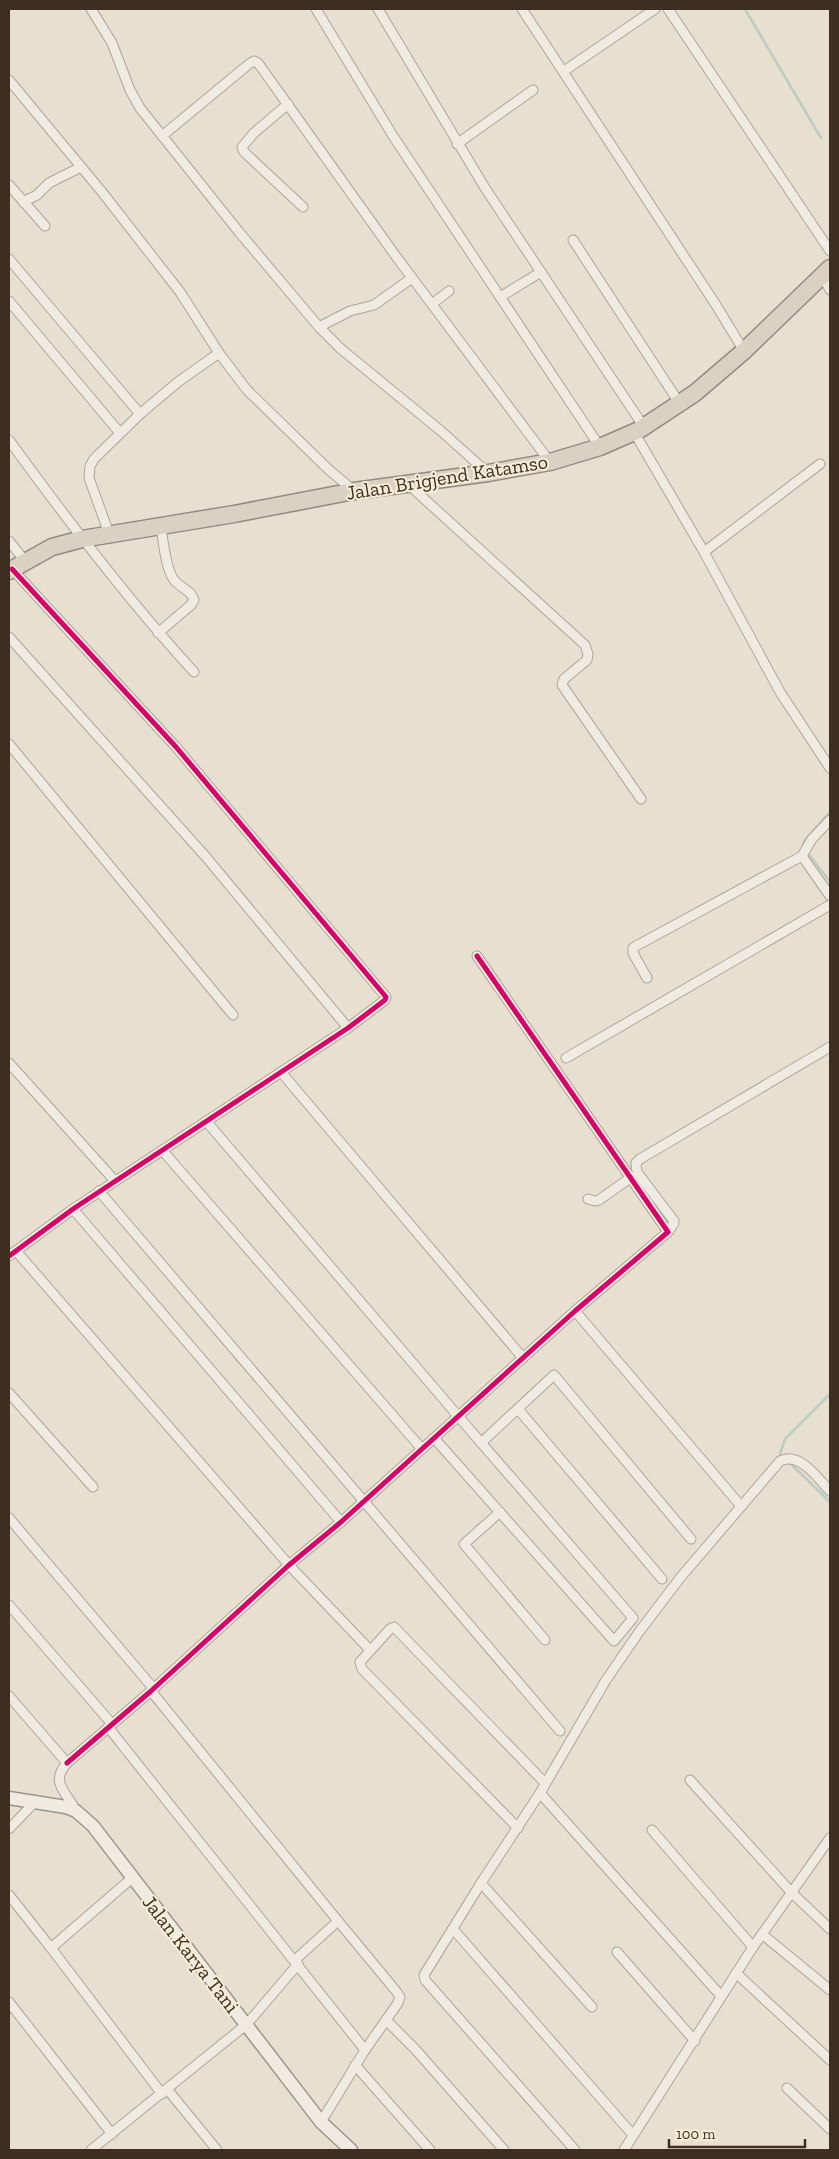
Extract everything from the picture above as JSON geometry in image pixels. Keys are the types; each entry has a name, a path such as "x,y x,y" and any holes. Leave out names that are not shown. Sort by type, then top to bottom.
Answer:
{"highway":[{"name":"Jalan Brigjend Katamso","path":"15,567 52,547 82,539 161,527 354,491 488,474 550,462 600,447 639,430 680,404 744,351 826,271"}],"street":[{"path":"92,9 112,43 137,104 239,232 319,326 341,349 441,431 488,474"},
{"path":"316,9 393,136 600,447"},
{"path":"378,9 457,144 541,272 639,430 780,692 830,768"},
{"path":"522,9 744,351"},
{"path":"564,71 655,9"},
{"path":"668,9 830,251"},
{"path":"162,136 254,61 258,63 412,278 550,462"},
{"path":"9,80 180,292 219,353 258,402 328,470 354,491"},
{"path":"457,144 533,90"},
{"path":"288,104 254,133 242,147 244,152 303,207"},
{"path":"23,202 35,197 49,183 80,167"},
{"path":"9,185 45,226"},
{"path":"574,240 680,404"},
{"path":"9,259 140,414"},
{"path":"826,271 830,290"},
{"path":"500,297 541,272"},
{"path":"319,326 350,311 374,305 412,278"},
{"path":"432,304 450,291"},
{"path":"9,301 120,433"},
{"path":"110,536 89,472 94,459 140,414 178,382 219,353"},
{"path":"9,440 82,539 158,633 194,672"},
{"path":"704,552 820,464"},
{"path":"409,485 585,645 588,654 587,660 564,679 562,685 641,799"},
{"path":"158,633 191,605 194,600 192,594 171,576 161,527"},
{"path":"9,540 15,567 176,747 385,994 385,1000 348,1028 72,1209 12,1254 289,1565 370,1650"},
{"path":"9,637 206,856 348,1028"},
{"path":"9,744 233,1014"},
{"path":"647,978 633,952 633,948 802,856 812,839 830,820"},
{"path":"802,856 830,896"},
{"path":"566,1058 830,905"},
{"path":"477,956 668,1232"},
{"path":"76,1811 58,1782 59,1774 66,1763 152,1690 289,1565 341,1522 574,1311 668,1232 673,1226 674,1221 637,1172 636,1163 640,1158 830,1047"},
{"path":"9,1063 115,1181"},
{"path":"280,1072 523,1358"},
{"path":"206,1121 633,1618 614,1641 434,1438"},
{"path":"162,1150 422,1449"},
{"path":"588,1199 595,1202 599,1200 630,1178"},
{"path":"99,1191 560,1731"},
{"path":"72,1209 341,1522"},
{"path":"574,1311 741,1506"},
{"path":"481,1443 554,1375 691,1539"},
{"path":"9,1393 94,1487"},
{"path":"518,1409 662,1579"},
{"path":"575,2150 425,1980 424,1975 540,1793 606,1680 680,1578 775,1466 788,1458 802,1462 830,1491"},
{"path":"500,1512 464,1544 545,1640"},
{"path":"9,1518 152,1690 399,1995 398,2003 355,2065 321,2122"},
{"path":"9,1605 110,1726 365,2050"},
{"path":"518,1828 361,1668 360,1662 393,1627 545,1783"},
{"path":"9,1696 66,1763"},
{"path":"690,1780 791,1892 830,1928"},
{"path":"540,1793 721,1996"},
{"name":"Jalan Karya Tani","path":"9,1798 66,1807 76,1811 93,1826 321,2122 351,2150"},
{"path":"9,1829 35,1802"},
{"path":"652,1830 753,1947"},
{"path":"624,2150 753,1947 830,1838"},
{"path":"51,1948 132,1878"},
{"path":"481,1883 592,2008"},
{"path":"9,1895 165,2091 217,2150"},
{"path":"91,2150 247,2024 297,1962 338,1921"},
{"path":"453,1929 633,2135"},
{"path":"762,1934 830,1990"},
{"path":"617,1952 695,2041"},
{"path":"736,1974 830,2060"},
{"path":"9,2002 112,2134"},
{"path":"386,2020 504,2150"},
{"path":"355,2065 430,2150"},
{"path":"787,2088 830,2129"}],"waterway":[{"path":"745,9 821,138"},
{"path":"803,847 804,841 830,812"},
{"path":"807,852 830,882"},
{"path":"785,1458 780,1454 785,1439 830,1394"},
{"path":"789,1462 830,1502"}],"cycle path":[{"path":"9,1256 73,1209 348,1028 385,1000 386,997 176,747 12,569"},
{"path":"67,1763 151,1691 289,1565 341,1522 575,1311 668,1232 477,956"}]}
